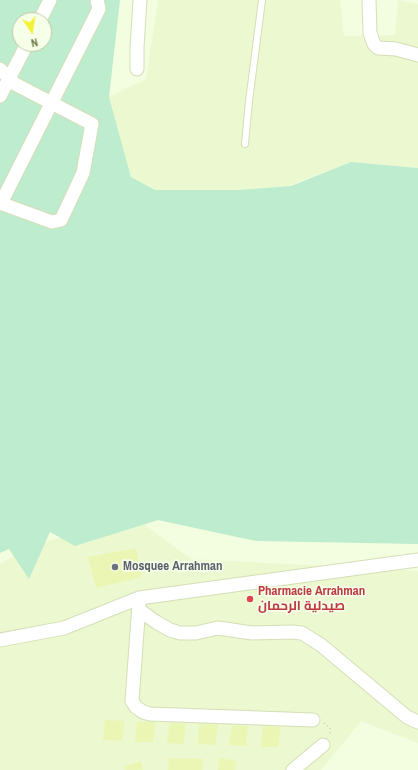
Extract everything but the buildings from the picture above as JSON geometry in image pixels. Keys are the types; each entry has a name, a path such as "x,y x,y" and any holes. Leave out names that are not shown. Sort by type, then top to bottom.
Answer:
{"street":[{"path":"44,12 50,0"},
{"path":"0,69 15,84 52,103 92,124 83,174 61,220 52,222 0,203 52,103 99,9 97,0"},
{"path":"137,69 140,0"},
{"path":"369,0 370,33 374,44 378,48 396,49 418,55"},
{"path":"0,96 23,52"},
{"path":"0,640 64,628 139,604 418,560"},
{"path":"139,604 132,701 136,707 143,712 150,714 313,720"},
{"path":"139,604 156,622 170,630 180,633 196,633 218,628 252,633 292,632 302,634 321,644 407,718 418,722"},
{"path":"293,770 323,745"}],"lane":[{"path":"245,144 262,0"}],"path":[{"path":"313,720 325,723 330,728 331,732 328,741 323,745"}],"shaded area":[{"path":"0,0 120,0 109,97 131,177 155,190 238,190 291,186 351,162 418,168 418,544 256,541 158,520 75,546 50,532 29,579 9,549 0,553"},
{"path":"158,0 340,0 344,36 395,35 398,0 418,4 418,168 351,162 288,186 238,190 155,190 131,177 109,97 146,79"},
{"path":"138,520 191,559 418,571 418,743 361,721 321,770 0,770 0,564 34,544"}],"place":[{"name":"Mosquee Arrahman","path":"115,567"},
{"name":"Pharmacie Arrahman صيدلية الرحمان","path":"250,599"}]}
